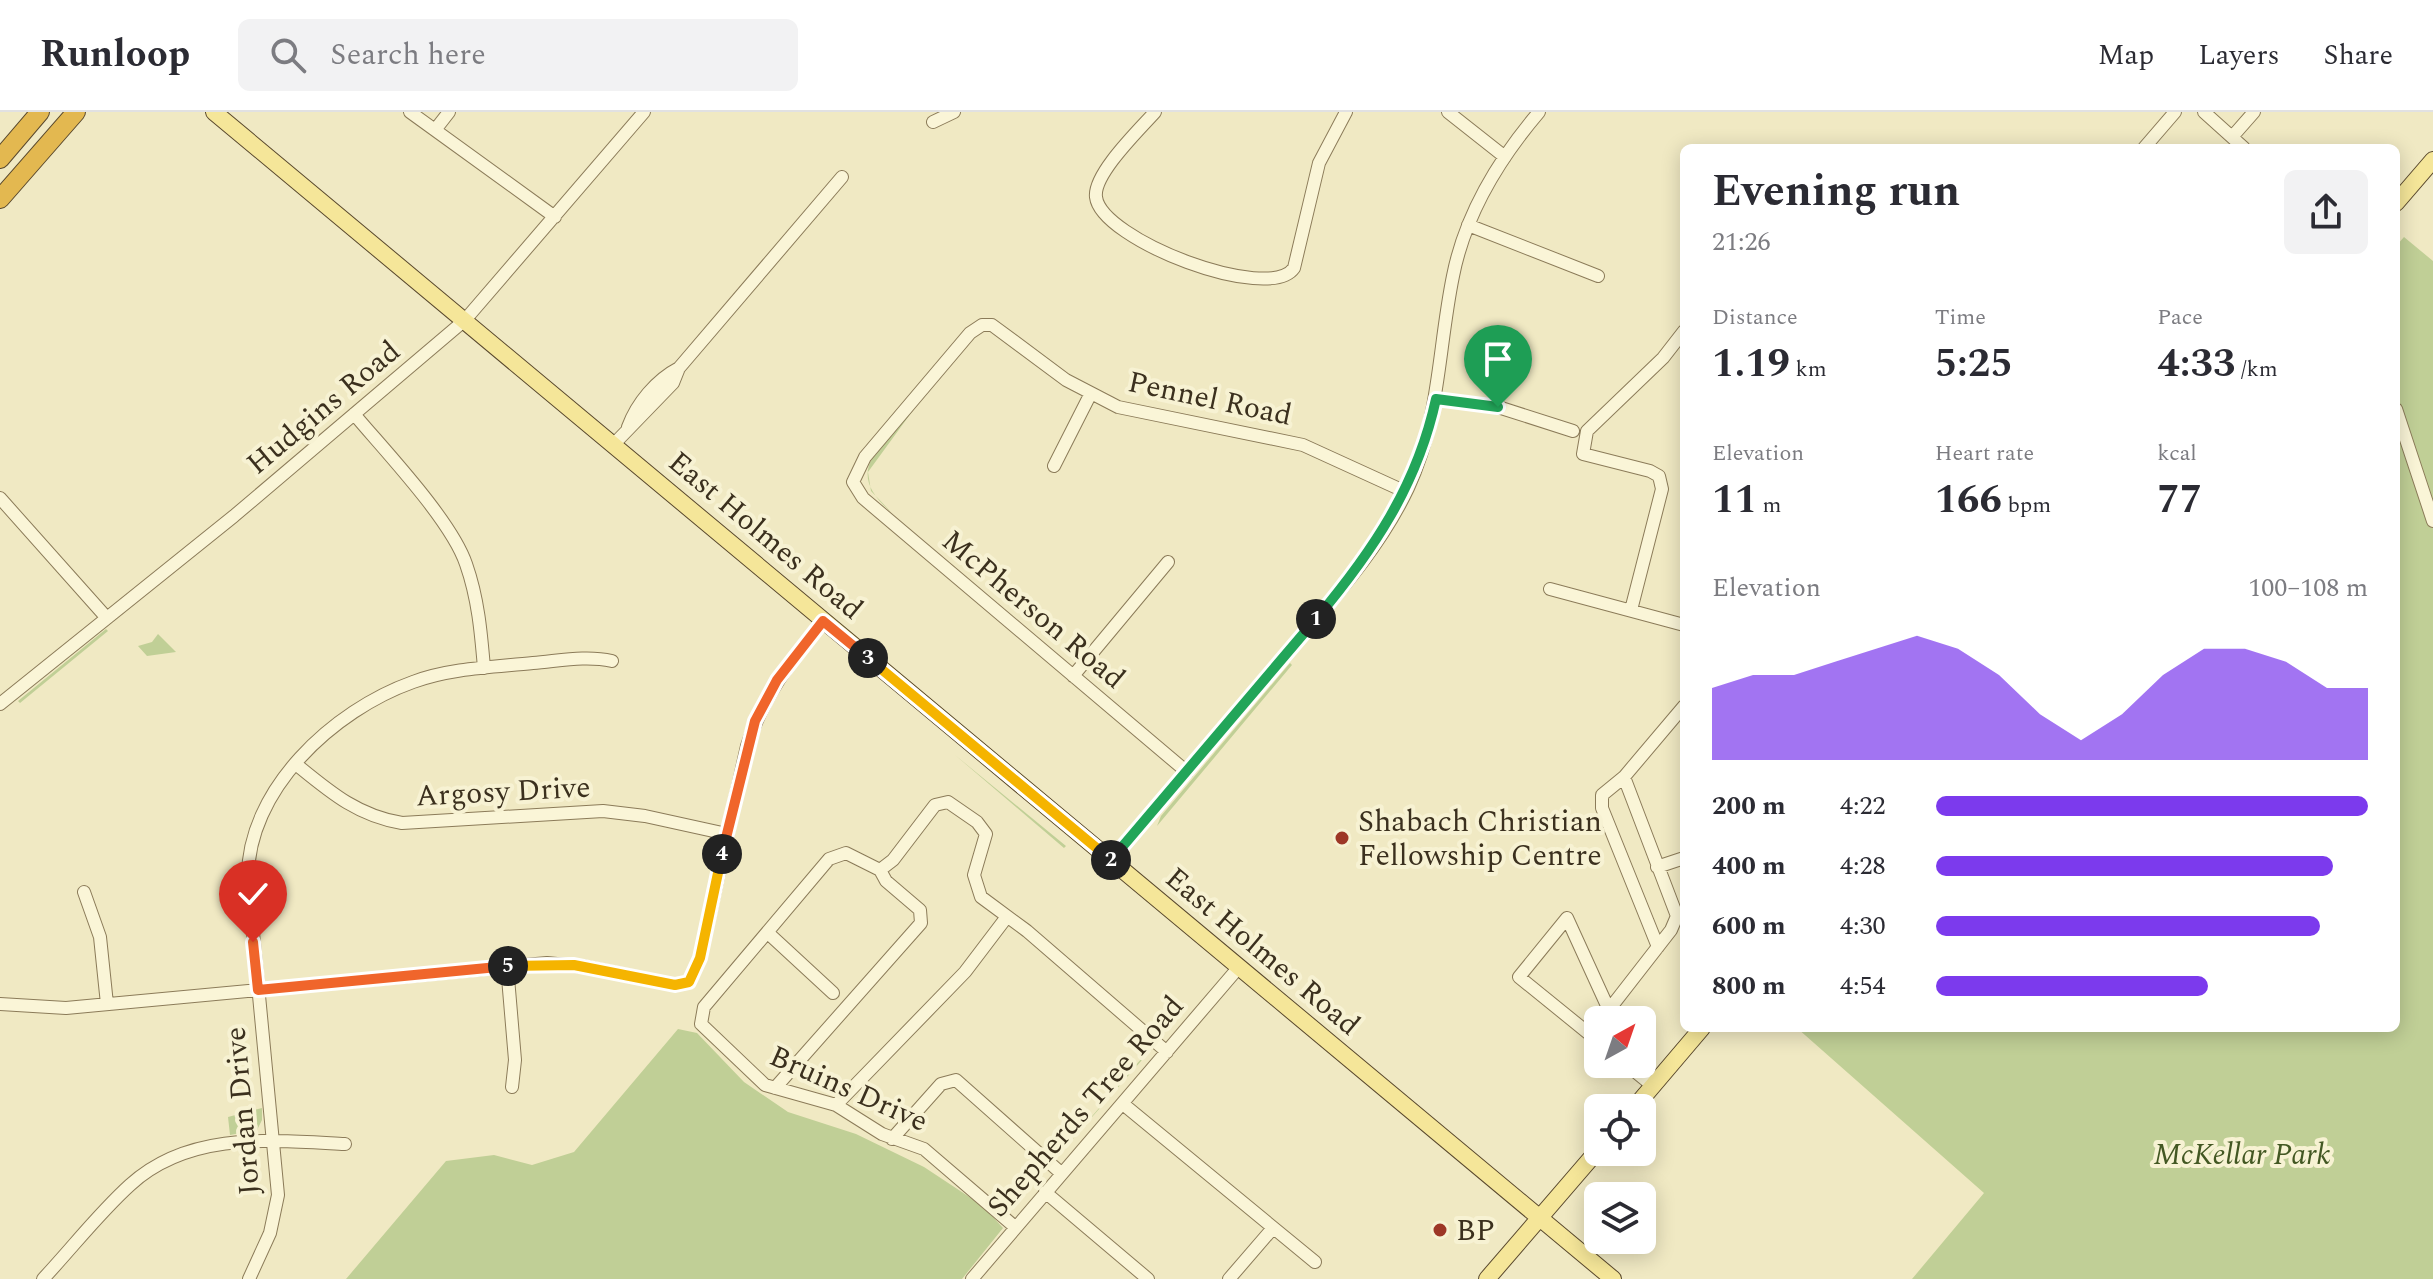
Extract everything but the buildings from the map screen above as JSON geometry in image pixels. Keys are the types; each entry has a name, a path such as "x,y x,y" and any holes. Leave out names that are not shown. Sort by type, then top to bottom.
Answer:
{"highway":[{"path":"0,159 40,112"},
{"path":"0,199 76,112"}],"main road":[{"name":"East Holmes Road","path":"214,112 1613,1279"},
{"path":"2400,198 2433,160"},
{"path":"1646,1094 1699,1032"},
{"path":"1487,1279 1584,1166"}],"street":[{"path":"410,112 555,217"},
{"path":"435,130 449,112"},
{"name":"Hudgins Road","path":"0,704 234,516 465,320 644,112"},
{"path":"933,122 954,112"},
{"path":"1155,112 1103,174 1096,196 1106,213 1162,252 1227,273 1271,280 1290,273 1297,261 1319,163 1346,112"},
{"path":"1448,112 1505,157"},
{"path":"1110,860 1363,562 1406,492 1427,438 1436,399 1453,275 1468,225 1505,157 1539,112"},
{"path":"2147,144 2175,112"},
{"path":"2204,112 2240,144"},
{"path":"2232,137 2254,112"},
{"path":"614,444 673,383 679,368 842,177"},
{"path":"1468,225 1598,276"},
{"name":"Pennel Road","path":"853,482 865,457 948,358 982,325 1004,331 1090,395 1137,413 1303,445 1406,492"},
{"path":"1631,610 1662,489 1659,476 1583,454 1587,431 1663,358 1680,336"},
{"path":"1054,466 1090,395"},
{"path":"1436,399 1498,407 1573,431"},
{"path":"354,414 433,510 465,561 480,617 484,668"},
{"path":"2400,421 2433,521"},
{"name":"McPherson Road","path":"853,482 863,498 1187,772"},
{"path":"0,498 106,617"},
{"path":"1073,676 1168,562"},
{"path":"1550,589 1680,624"},
{"path":"0,1004 46,1009 507,966 574,965 675,985 689,982 700,958 747,746 759,713 777,680 823,621"},
{"name":"Jordan Drive","path":"249,1279 265,1249 278,1195 248,880 250,850 267,804 327,733 355,711 414,681 484,668 593,658 612,661"},
{"path":"1658,947 1602,808 1602,795 1624,777 1680,711"},
{"name":"Argosy Drive","path":"297,765 346,804 389,821 426,824 603,811 654,817 727,834"},
{"path":"1611,1006 1658,947 1677,916 1624,777"},
{"path":"880,870 893,860 935,805 948,802 977,822 986,834 974,884 981,897 1027,931 1167,1052"},
{"path":"775,1088 921,923 920,910 886,881 880,870 846,853 834,854 768,933 833,993"},
{"path":"1657,867 1680,859"},
{"path":"84,892 100,937 107,1004"},
{"path":"836,1105 965,972 1006,918"},
{"path":"1584,1030 1519,977 1567,918 1598,1006"},
{"name":"Bruins Drive","path":"768,933 704,1007 701,1024 747,1071 775,1088 836,1105 892,1139 932,1154 1015,1227"},
{"path":"507,966 515,1060 512,1087"},
{"name":"Shepherds Tree Road","path":"972,1279 1239,967"},
{"path":"1643,1078 1653,1086"},
{"path":"892,1139 941,1084 956,1080 1061,1173"},
{"path":"1123,1104 1315,1262"},
{"path":"43,1279 131,1184 154,1167 207,1146 273,1140 345,1144"},
{"path":"1045,1192 1144,1278"},
{"path":"1229,1279 1273,1228"}],"green space":[{"name":"McKellar Park","path":"2404,237 2433,261 2433,1279 1912,1279 1984,1193 1802,1032 2400,1032 2400,242"},
{"path":"914,409 868,472 879,447"},
{"path":"106,629 108,631 20,703 18,701"},
{"path":"158,634 176,652 147,656 138,646 152,642"},
{"path":"1290,663 1292,665 1157,826 1161,816"},
{"path":"955,755 1066,846 1064,848"},
{"path":"678,1029 697,1033 744,1082 788,1112 856,1134 924,1167 983,1206 1003,1228 962,1279 346,1279 446,1161 494,1155 532,1165 574,1152"},
{"path":"1148,1051 1149,1052 1057,1157"},
{"path":"262,1108 262,1120 257,1130 230,1135 228,1117"}],"place":[{"name":"Shabach Christian Fellowship Centre","path":"1342,838"},
{"name":"BP","path":"1440,1230"}],"route":[{"path":"253,942 258,990 557,963 675,985 689,982 700,958 751,733 777,680 823,621 1110,860 1340,590 1376,543 1406,492 1418,464 1436,399 1498,407"}]}
